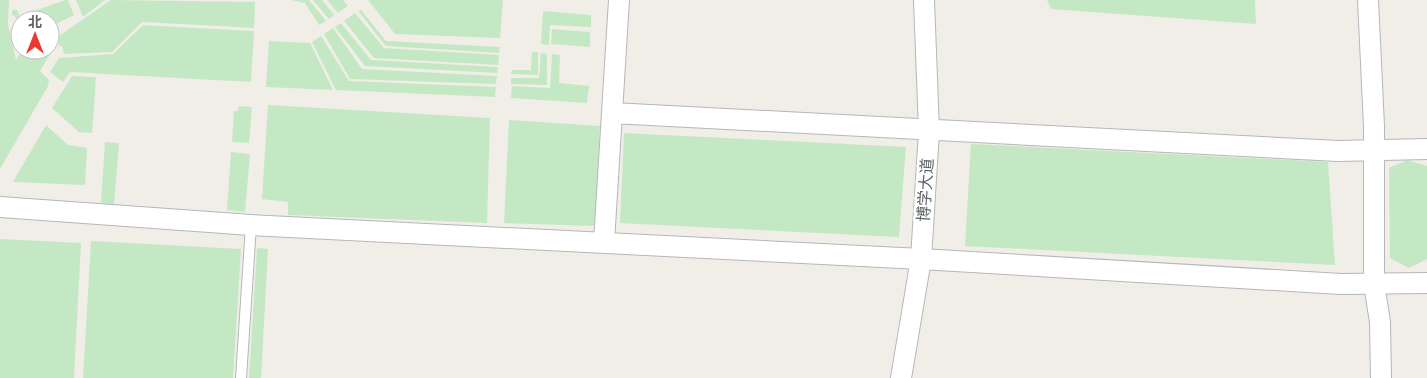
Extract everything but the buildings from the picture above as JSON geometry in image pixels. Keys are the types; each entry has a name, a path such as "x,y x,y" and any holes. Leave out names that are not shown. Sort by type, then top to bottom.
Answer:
{"street":[{"path":"604,242 619,0"},
{"name":"博学大道","path":"902,378 921,259 929,131 924,0"},
{"path":"1368,0 1373,152 1374,284 1380,322 1381,378"},
{"path":"612,113 929,131 1373,152 1427,149"},
{"path":"0,207 251,225 921,259 1341,284 1427,283"}],"lane":[{"path":"242,378 251,225"}],"green space":[{"path":"0,0 9,0 10,60 47,60 40,71 49,80 48,86 0,169"},
{"path":"68,0 74,15 60,22 60,10 37,10"},
{"path":"76,0 105,0 83,17"},
{"path":"111,0 255,2 254,28 142,22 112,52 64,54 62,46 60,46 60,35"},
{"path":"291,0 309,0 326,21 319,25 305,3"},
{"path":"313,0 322,0 334,15 329,19"},
{"path":"327,0 343,0 348,6 338,13"},
{"path":"368,0 503,0 500,38 395,34"},
{"path":"1047,0 1255,0 1256,24 1051,9"},
{"path":"361,10 386,41 500,47 499,53 386,46 358,11"},
{"path":"543,11 591,15 591,27 550,25 549,45 541,44"},
{"path":"355,13 384,48 499,55 498,65 374,58 344,21"},
{"path":"341,23 371,60 498,67 497,73 365,66 335,27"},
{"path":"143,25 254,31 251,82 70,72 63,82 50,72 60,58 113,54"},
{"path":"333,28 362,69 497,76 496,84 350,79 324,34"},
{"path":"552,29 590,32 590,47 551,44"},
{"path":"321,36 349,81 496,87 495,97 336,90 312,42"},
{"path":"269,41 310,43 333,90 266,87"},
{"path":"532,52 538,52 538,75 511,74 512,70 531,70"},
{"path":"541,53 547,54 547,85 511,84 511,78 539,78"},
{"path":"552,54 560,55 559,83 589,86 587,103 511,98 512,86 550,88"},
{"path":"72,76 96,77 92,133 79,132 52,108"},
{"path":"268,105 490,118 487,223 288,215 288,202 262,199"},
{"path":"239,106 252,107 249,143 232,142 234,111 238,111"},
{"path":"509,120 600,126 595,226 504,223"},
{"path":"46,125 68,145 87,148 85,185 13,182"},
{"path":"624,133 906,147 899,237 620,223"},
{"path":"105,142 119,143 114,204 101,203"},
{"path":"971,144 1328,162 1335,265 965,246"},
{"path":"231,152 250,154 245,212 227,210"},
{"path":"1407,160 1427,166 1427,259 1409,268 1390,258 1389,168"},
{"path":"0,239 81,243 74,378 0,378"},
{"path":"91,241 241,249 233,378 83,378"},
{"path":"257,248 268,249 261,378 249,378"}]}
